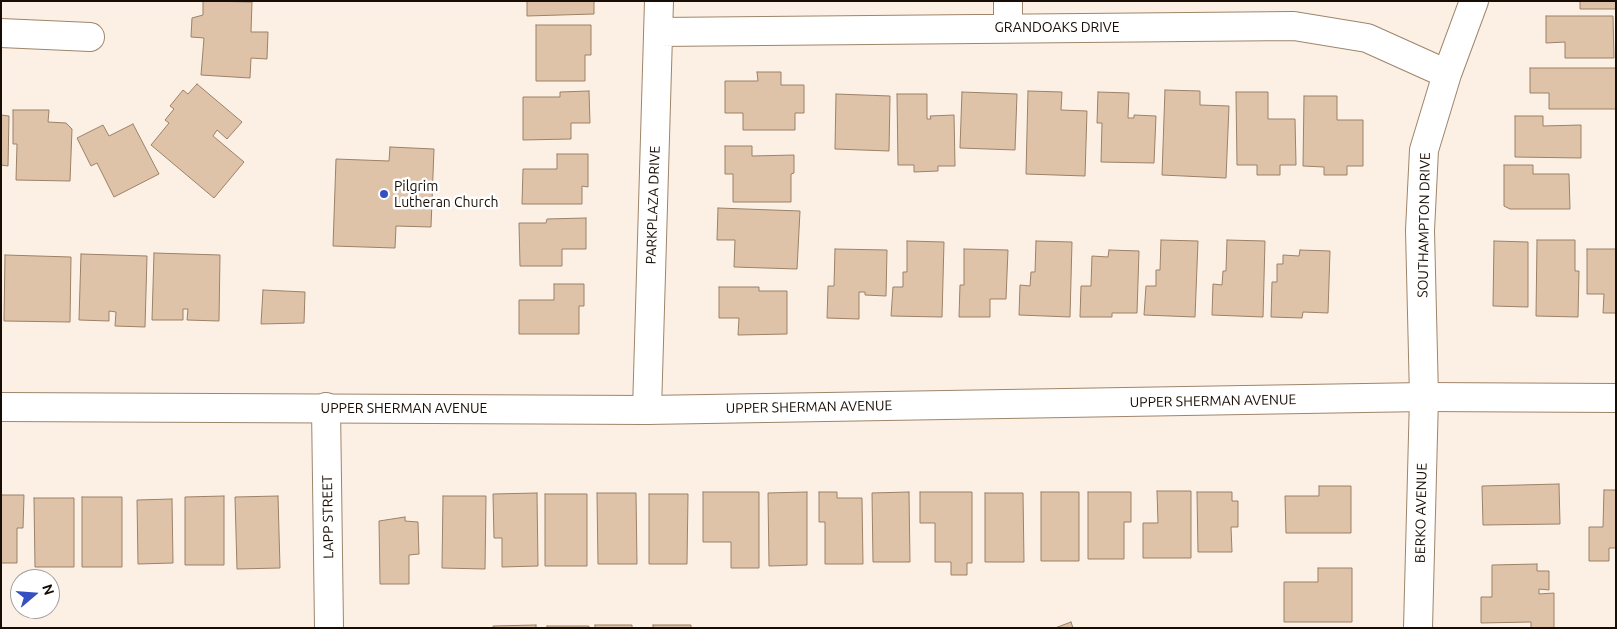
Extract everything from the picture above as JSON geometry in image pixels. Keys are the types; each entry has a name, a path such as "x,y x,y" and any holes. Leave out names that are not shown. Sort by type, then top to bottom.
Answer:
{"street":[{"name":"PARKPLAZA DRIVE","path":"647,410 659,1"},
{"name":"SOUTHAMPTON DRIVE","path":"1424,397 1420,230 1424,150 1447,74 1474,1"},
{"name":"GRANDOAKS DRIVE","path":"658,32 1008,14 1294,26 1367,38 1447,74"},
{"path":"1,33 90,37"},
{"name":"UPPER SHERMAN AVENUE","path":"1,407 326,407 647,410 1424,397 1616,398"},
{"name":"BERKO AVENUE","path":"1418,628 1424,397"},
{"name":"LAPP STREET","path":"326,407 330,628"}],"building":[{"path":"203,1 252,2 251,32 268,32 267,59 251,58 250,78 201,75 204,38 191,37 192,18 203,15"},
{"path":"527,1 594,1 594,14 527,16"},
{"path":"1580,1 1616,1 1616,9 1580,9"},
{"path":"1546,16 1613,16 1614,58 1565,58 1565,42 1546,43"},
{"path":"536,25 591,25 591,55 585,55 585,81 536,81"},
{"path":"1530,68 1616,68 1616,109 1549,109 1549,93 1530,93"},
{"path":"757,72 781,72 781,85 804,85 804,113 795,113 795,130 743,130 743,113 725,113 725,81 758,81"},
{"path":"197,84 242,122 227,139 217,130 213,136 244,162 214,198 151,145 169,123 165,120 174,109 170,106 183,90 188,94"},
{"path":"1165,90 1200,91 1200,105 1229,106 1226,178 1162,175"},
{"path":"589,91 590,123 571,123 571,139 523,140 523,97 560,97 560,92"},
{"path":"1028,91 1062,92 1061,110 1087,111 1085,176 1026,174"},
{"path":"962,92 1017,94 1015,150 960,148"},
{"path":"1098,92 1129,93 1128,118 1134,118 1134,115 1156,116 1154,163 1101,162 1102,123 1097,123"},
{"path":"1236,92 1268,92 1268,119 1295,119 1296,165 1280,165 1280,175 1257,175 1257,165 1237,165"},
{"path":"836,94 890,96 889,151 835,149"},
{"path":"897,94 927,94 927,119 931,119 930,116 954,115 955,166 938,166 938,171 914,172 914,165 898,165"},
{"path":"1304,96 1337,96 1337,120 1363,120 1363,166 1347,166 1347,175 1324,175 1324,167 1303,166"},
{"path":"13,110 49,110 48,122 66,123 72,129 70,181 16,180 17,144 13,144"},
{"path":"1,115 9,116 8,166 1,165"},
{"path":"1515,116 1543,116 1543,126 1581,125 1581,158 1515,157"},
{"path":"133,124 159,174 114,197 97,163 91,166 77,138 103,125 109,136"},
{"path":"725,146 752,146 752,156 794,155 794,173 791,174 791,202 733,202 733,174 725,174"},
{"name":"Pilgrim Lutheran Church","path":"390,147 434,149 431,227 396,226 395,248 333,246 336,159 389,161"},
{"path":"557,154 588,154 588,187 582,186 582,204 522,204 523,169 557,169"},
{"path":"1504,165 1533,165 1533,174 1569,174 1570,209 1510,209 1504,206"},
{"path":"718,208 800,211 797,269 734,267 735,240 717,240"},
{"path":"586,218 586,249 562,249 562,266 520,266 519,223 546,223 547,219"},
{"path":"1161,240 1198,241 1195,317 1144,315 1146,286 1156,286 1156,270 1160,270"},
{"path":"1227,240 1265,241 1263,317 1212,315 1213,284 1222,285 1223,271 1226,271"},
{"path":"1537,240 1575,240 1575,271 1579,271 1578,317 1536,316"},
{"path":"907,241 944,242 942,317 891,316 893,287 903,287 903,272 907,272"},
{"path":"1036,241 1072,242 1070,317 1019,315 1020,285 1030,286 1031,272 1035,272"},
{"path":"1494,241 1528,242 1528,307 1493,306"},
{"path":"835,249 887,250 886,296 865,295 865,292 859,292 859,319 827,318 828,286 834,286"},
{"path":"964,249 1008,250 1006,299 990,299 990,317 959,317 960,285 964,285"},
{"path":"1587,249 1616,249 1616,313 1603,313 1604,294 1587,294"},
{"path":"1109,250 1139,251 1137,313 1112,313 1112,317 1080,317 1081,286 1091,286 1092,256 1108,257"},
{"path":"1300,250 1330,251 1328,313 1303,312 1302,318 1271,317 1272,282 1277,282 1277,264 1283,264 1283,255 1299,256"},
{"path":"154,253 220,255 219,321 187,320 188,309 183,309 183,320 152,320"},
{"path":"81,254 147,256 145,327 115,326 116,312 109,311 109,321 79,320"},
{"path":"5,255 71,257 70,322 4,321"},
{"path":"554,284 584,284 584,306 579,306 579,334 519,334 519,300 554,300"},
{"path":"719,287 759,287 759,291 787,291 787,334 738,335 739,318 719,318"},
{"path":"263,290 305,292 304,323 261,324"},
{"path":"1559,484 1560,524 1483,525 1482,486"},
{"path":"1319,486 1351,486 1351,533 1286,533 1285,496 1319,496"},
{"path":"1604,490 1616,490 1616,548 1609,548 1609,561 1589,561 1589,527 1603,527"},
{"path":"1157,491 1191,491 1191,558 1143,558 1143,523 1158,523"},
{"path":"703,492 759,492 759,568 731,568 731,542 703,542"},
{"path":"807,492 807,565 769,566 768,493"},
{"path":"819,492 837,492 837,498 862,498 863,564 825,564 825,522 819,522"},
{"path":"909,492 910,562 873,562 872,493"},
{"path":"920,492 972,492 972,563 967,563 967,575 951,575 951,562 935,562 935,523 920,523"},
{"path":"1041,492 1079,492 1079,561 1041,561"},
{"path":"1088,492 1131,492 1131,522 1124,522 1124,559 1088,559"},
{"path":"1197,492 1232,492 1232,501 1238,501 1238,527 1231,527 1232,552 1198,552"},
{"path":"537,493 538,566 502,567 502,538 494,538 493,494"},
{"path":"597,493 636,493 637,564 598,564"},
{"path":"985,493 1023,493 1024,562 985,562"},
{"path":"545,494 587,494 587,566 545,566"},
{"path":"649,494 688,494 687,564 649,564"},
{"path":"1,495 24,495 23,528 17,528 17,563 1,563"},
{"path":"224,496 224,565 185,565 185,497"},
{"path":"278,496 280,568 237,569 235,497"},
{"path":"443,496 486,496 485,569 442,568"},
{"path":"82,497 122,497 122,567 82,567"},
{"path":"34,498 74,498 74,567 35,567"},
{"path":"172,499 173,563 138,564 137,500"},
{"path":"405,517 405,521 418,522 419,554 409,555 409,584 380,584 379,521"},
{"path":"1537,564 1537,571 1549,571 1549,590 1539,589 1539,594 1554,593 1554,628 1531,628 1531,622 1481,623 1481,597 1492,597 1492,565"},
{"path":"1318,568 1352,568 1352,622 1284,622 1284,582 1318,582"},
{"path":"1071,622 1073,628 1055,628"},
{"path":"536,625 536,628 493,628 493,626"},
{"path":"595,625 632,625 632,628 595,628"},
{"path":"653,625 691,625 691,628 653,628"},
{"path":"547,626 589,626 589,628 547,628"}],"place":[{"name":"Pilgrim Lutheran Church","path":"384,194"}]}
